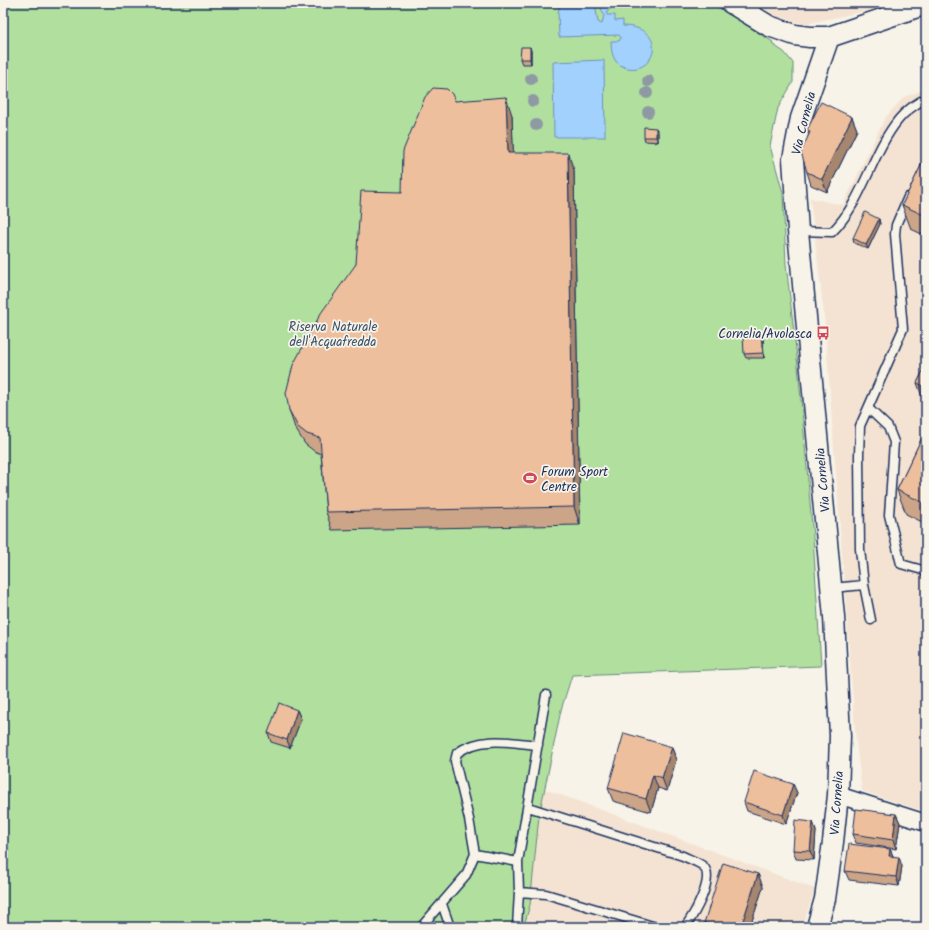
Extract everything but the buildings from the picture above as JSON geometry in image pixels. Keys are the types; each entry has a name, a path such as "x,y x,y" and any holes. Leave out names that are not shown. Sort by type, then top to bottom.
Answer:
{"street":[{"path":"731,3 757,20 782,31 810,37 829,37 926,4"},
{"name":"Via Cornelia","path":"817,927 826,892 838,795 840,736 832,588 798,231 793,159 801,118 829,37"},
{"path":"838,795 926,823"}],"lane":[{"path":"798,231 832,232 842,222 851,210 890,132 900,118 926,98"},
{"path":"871,620 864,585 860,549 860,426 903,329 895,234 898,220 913,188"},
{"path":"868,408 888,427 894,442 890,515 901,564 926,571"},
{"path":"832,588 864,585"},
{"path":"516,927 519,892 518,862 546,695"},
{"path":"421,927 466,875 475,854 469,818 455,761 456,753 476,743 504,742 538,744"},
{"path":"528,807 683,856 702,866 706,872 707,883 695,913 685,927"},
{"path":"475,854 518,862"},
{"path":"519,892 546,894 656,927"},
{"path":"442,904 450,927"}],"shaded area":[{"path":"753,3 890,3 867,11 804,24 775,16"},
{"path":"926,89 926,812 862,791 856,742 824,314 810,198 843,205 885,118 904,97"},
{"path":"554,750 545,789 815,889 802,927 399,927"}],"green space":[{"name":"Riserva Naturale dell'Acquafredda","path":"3,3 711,3 773,42 772,44 784,52 793,63 793,82 778,108 770,146 783,193 786,264 798,366 813,537 821,666 572,675 561,710 539,816 530,905 525,922 540,927 3,927"}],"water":[{"path":"561,3 595,3 598,22 602,24 604,15 600,6 601,3 610,3 611,8 607,12 607,15 615,15 615,21 623,20 623,26 638,28 648,34 653,42 653,51 650,59 644,65 635,68 624,67 617,63 613,57 611,41 619,41 621,38 619,35 559,37 558,12"},
{"path":"604,60 605,137 554,137 553,62"}],"place":[{"name":"Cornelia/Avolasca","path":"823,333"},
{"name":"Forum Sport Centre","path":"530,478"}]}
